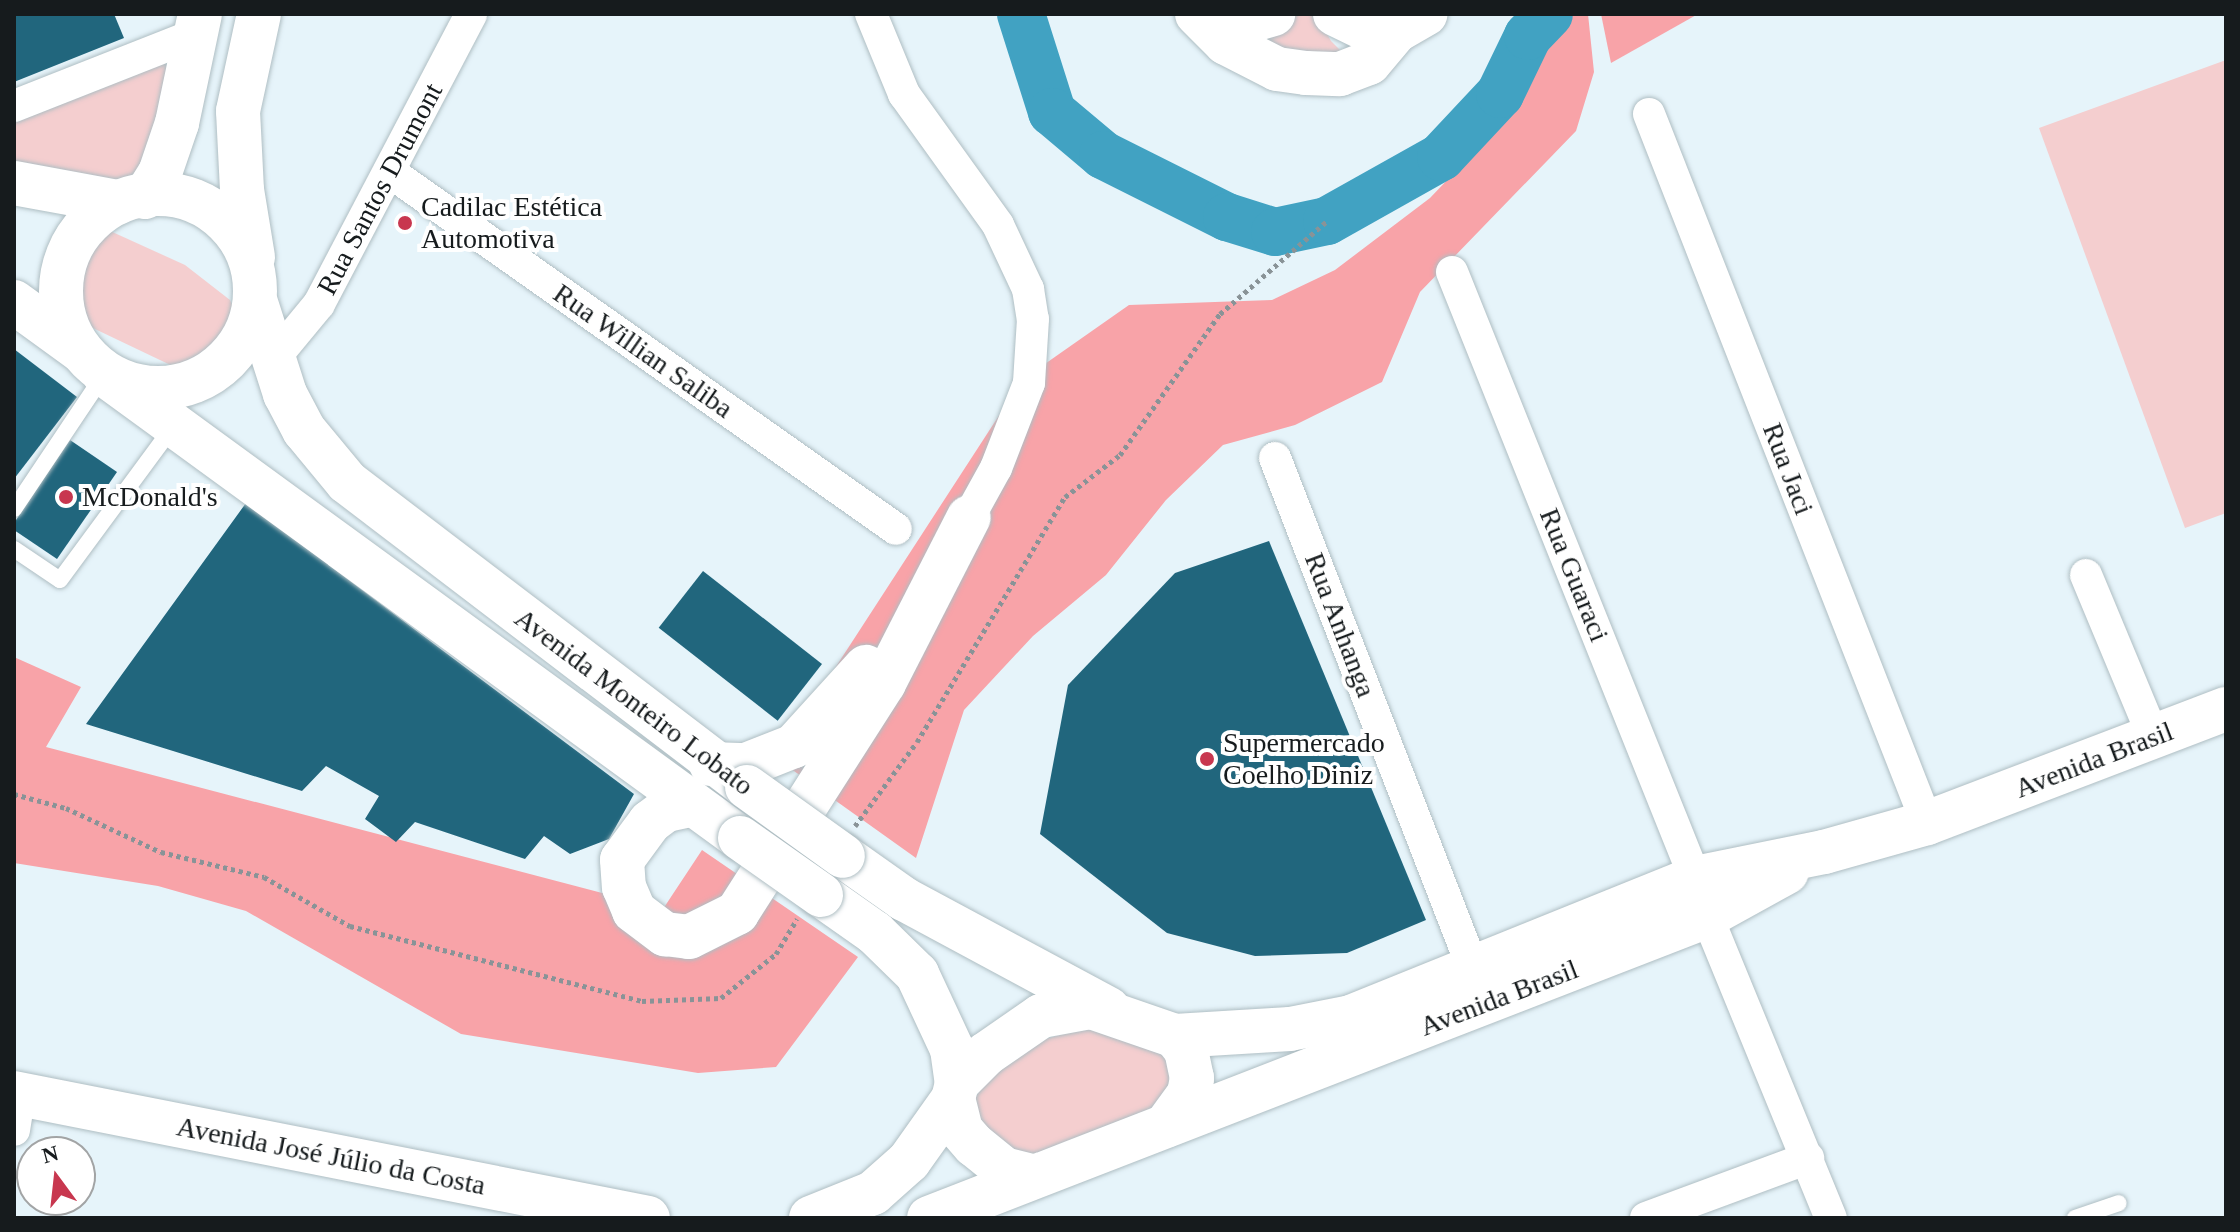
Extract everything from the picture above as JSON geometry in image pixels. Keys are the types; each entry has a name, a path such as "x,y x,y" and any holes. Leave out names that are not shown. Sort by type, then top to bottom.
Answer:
{"main road":[{"path":"197,24 177,123 160,173 132,199 77,236 60,285 71,336 96,365 126,383 174,388 204,378 229,359 247,333 255,287 242,190 238,111 259,14"},
{"path":"1197,14 1226,43 1277,69 1306,73 1340,74 1369,63 1411,23"},
{"path":"1234,14 1256,19 1273,14"},
{"path":"1335,14 1354,28 1411,23"},
{"path":"14,183 132,199 160,193 203,204 237,232 255,287"},
{"name":"Avenida Monteiro Lobato","path":"255,287 285,394 304,430 347,482 729,776 904,899 1108,1009"},
{"name":"Avenida Monteiro Lobato","path":"14,302 173,427 690,805 875,933 917,974 952,1049 955,1091"},
{"path":"729,776 763,761 814,730 851,688 969,517"},
{"path":"690,805 666,810 650,822 622,860 624,887 634,911 665,934 689,937 737,913 884,683 969,517"},
{"name":"Avenida Brasil","path":"1175,1036 1290,1029 1351,1017 1474,971 1701,897 1824,852 1927,823 2226,709"},
{"name":"Avenida Brasil","path":"1166,1126 1701,897"},
{"path":"811,1218 873,1193 909,1161 955,1091 1016,1029 1041,1016 1064,1009 1108,1009 1175,1036 1186,1050 1192,1078 1189,1094 1166,1126 1032,1176 941,1216"},
{"path":"955,1091 961,1130 974,1145 1004,1169 1032,1176"},
{"name":"Avenida José Júlio da Costa","path":"16,1106 648,1218"}],"street":[{"name":"Rua Santos Drumont","path":"276,356 319,304 471,14"},
{"path":"871,14 904,94 998,225 1028,289 1033,319 1029,383 969,517"},
{"path":"14,106 197,24"},
{"name":"Rua Jaci","path":"1649,114 1927,823"},
{"name":"Rua Willian Saliba","path":"390,172 896,529"},
{"name":"Rua Guaraci","path":"1452,272 1831,1218"},
{"name":"Rua Anhanga","path":"1275,458 1474,971"},
{"path":"2086,575 2154,738"},
{"path":"1646,1218 1808,1158"}],"lane":[{"path":"14,509 96,365"},
{"path":"14,549 60,580 173,427"},
{"path":"2075,1218 2119,1203"}],"shaded area":[{"path":"1300,14 1316,14 1331,41 1348,58 1274,51 1259,33"},
{"path":"1571,14 1588,14 1594,72 1576,131 1420,292 1382,382 1295,425 1223,445 1166,500 1106,575 1033,636 964,710 916,858 773,756 778,756 1022,380 1129,305 1272,300 1335,270 1430,198 1495,130 1556,20"},
{"path":"1601,14 1698,14 1611,63"},
{"path":"2226,60 2226,513 2185,528 2039,128"},
{"path":"166,61 171,99 135,184 14,172 14,118"},
{"path":"108,230 185,265 230,300 239,320 214,360 183,371 74,319 70,295 74,272 91,236"},
{"path":"14,657 81,687 46,747 663,909 702,850 858,957 776,1067 698,1073 461,1034 246,911 158,886 14,863"},
{"path":"1112,1021 1178,1066 1162,1114 1035,1163 1015,1155 980,1123 973,1102 996,1064 1023,1045"}],"building":[{"path":"14,14 114,14 124,38 14,82"},
{"path":"14,349 77,397 14,479"},
{"name":"McDonald's","path":"70,440 117,472 57,559 14,530 14,523"},
{"path":"246,503 634,794 609,839 570,854 544,836 525,859 415,822 396,842 365,819 379,796 326,766 302,791 86,724"},
{"name":"Supermercado Coelho Diniz","path":"1269,541 1426,920 1347,953 1255,956 1167,933 1040,834 1068,685 1175,573"},
{"path":"703,571 822,664 778,721 659,628"}],"waterway":[{"path":"1021,14 1052,112 1103,155 1227,217 1275,232 1327,221 1441,157 1500,94 1528,36 1549,14"}],"place":[{"name":"Cadilac Estética Automotiva","path":"405,223"},
{"name":"McDonald's","path":"66,497"},
{"name":"Supermercado Coelho Diniz","path":"1207,759"}]}
